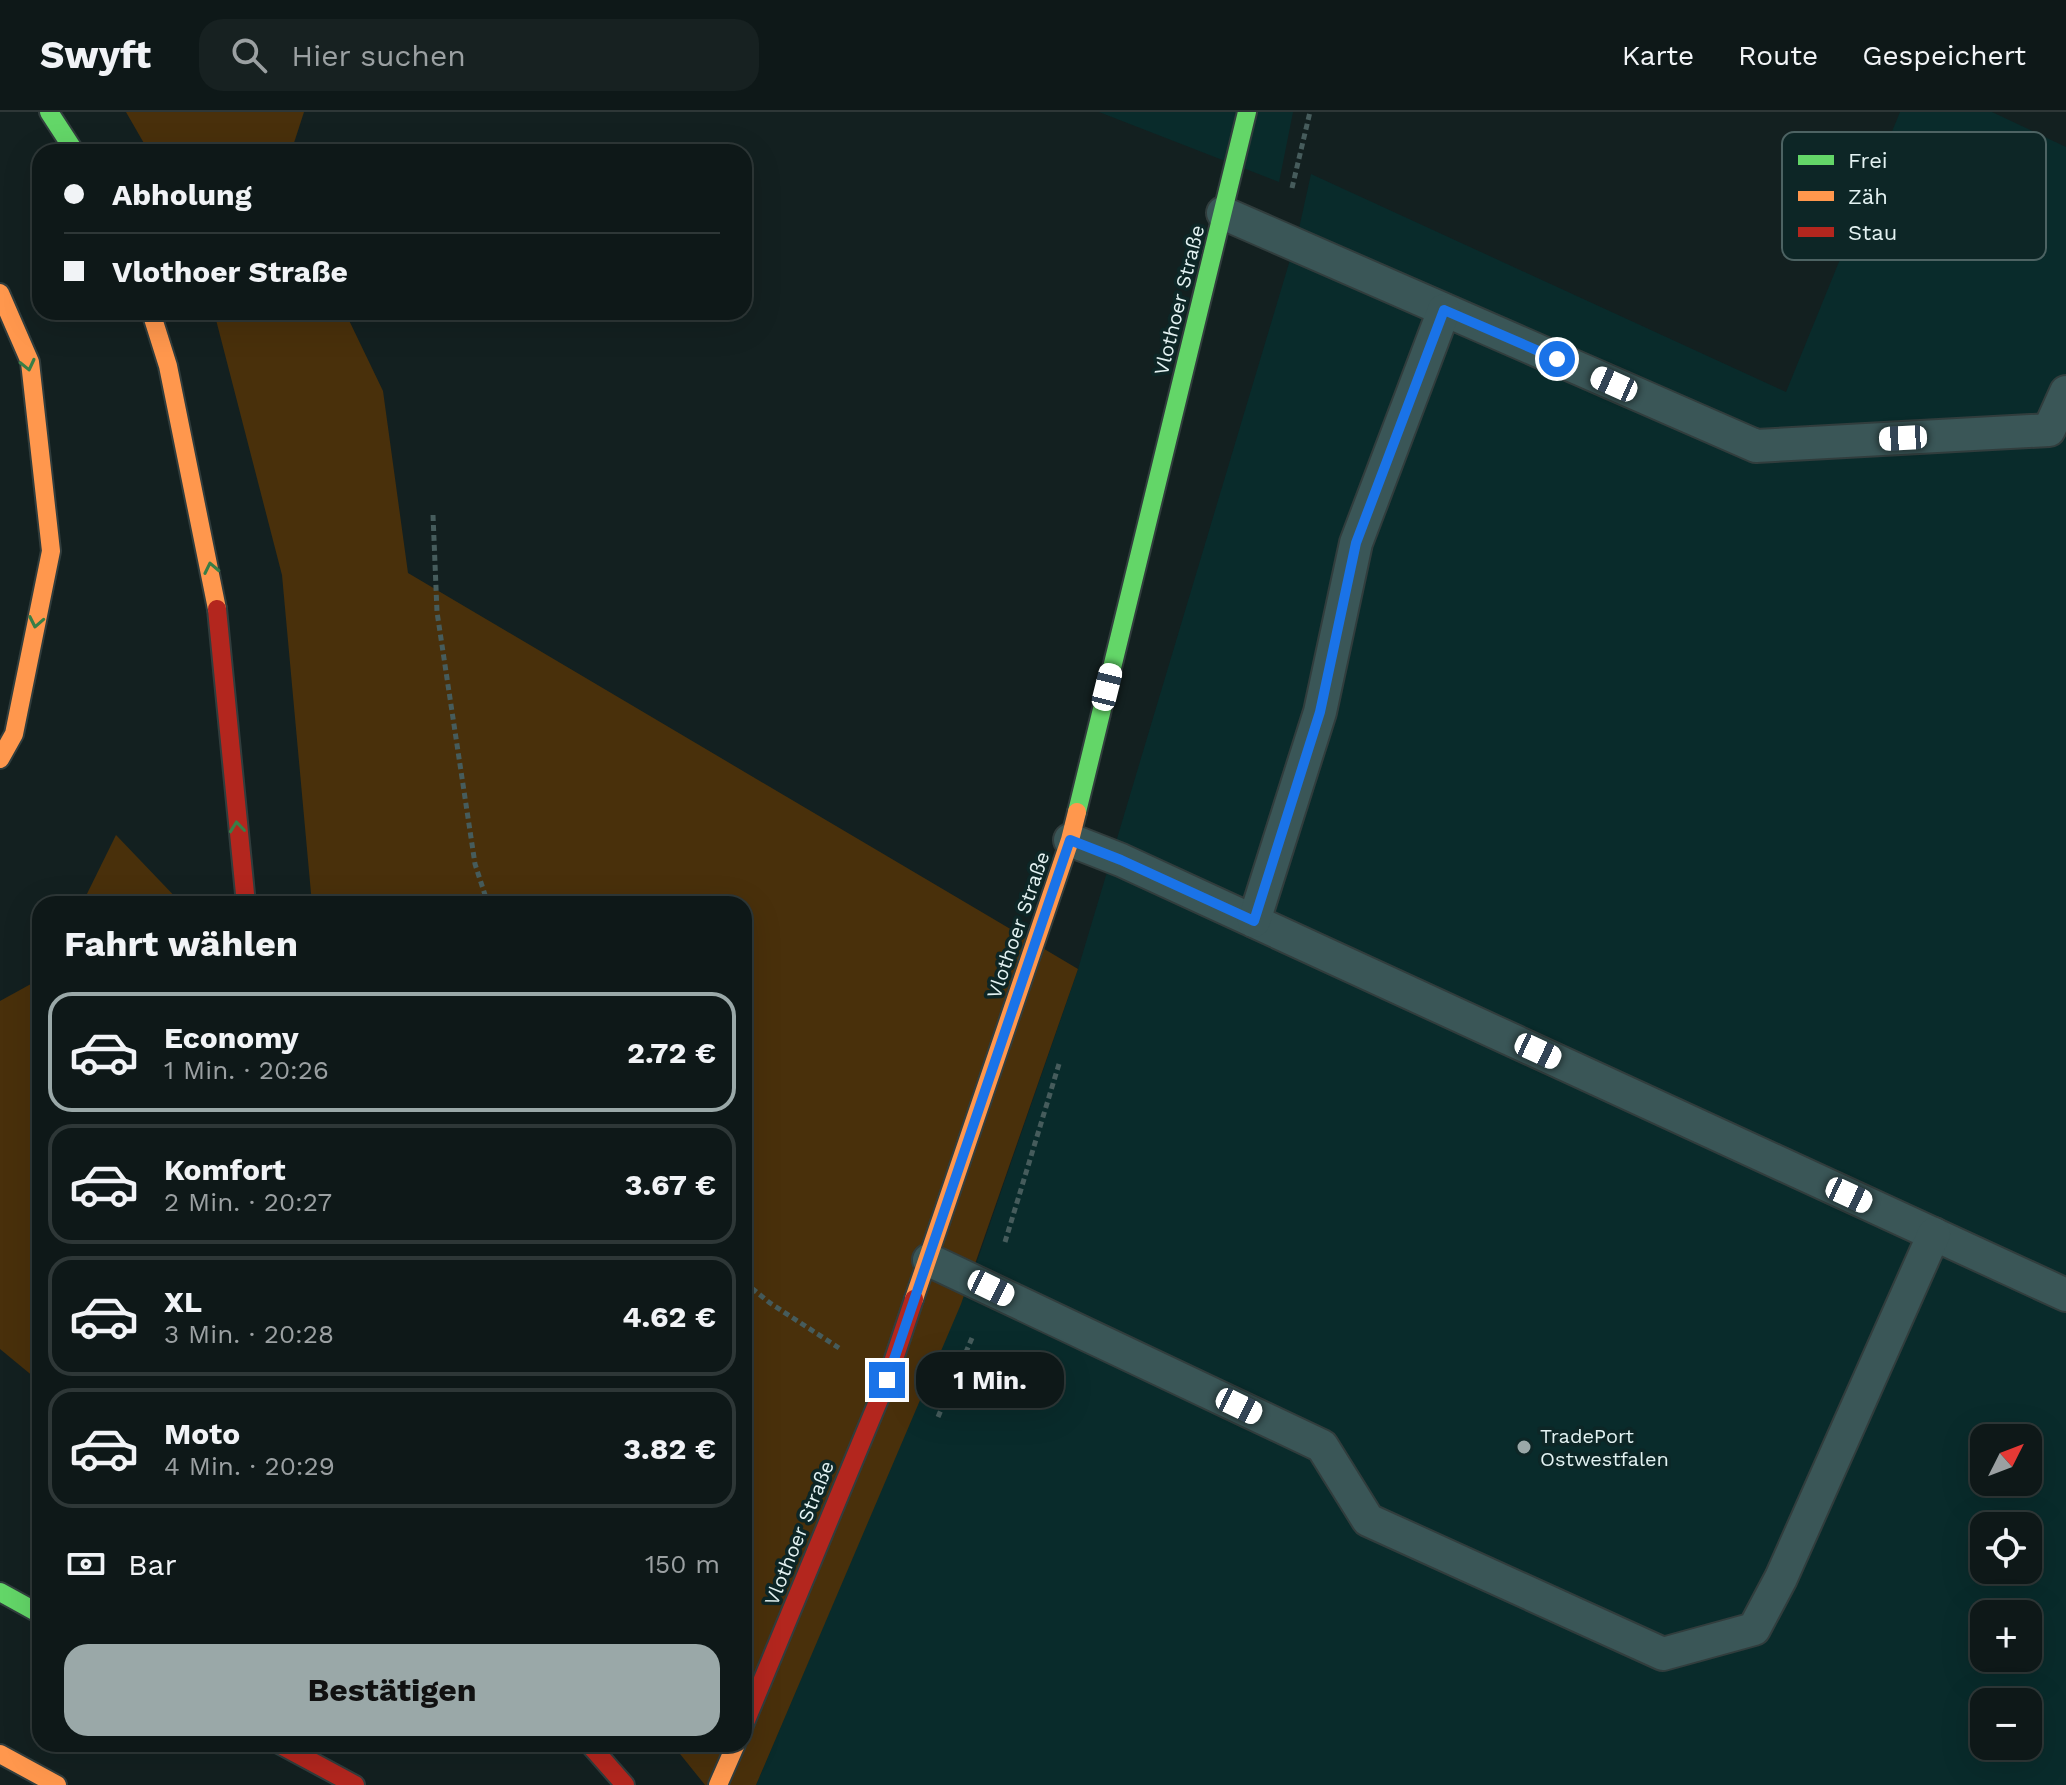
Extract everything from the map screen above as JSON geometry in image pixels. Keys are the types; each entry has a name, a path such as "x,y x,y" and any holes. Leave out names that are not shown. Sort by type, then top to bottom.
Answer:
{"main road":[{"path":"49,112 70,144"},
{"name":"Vlothoer Straße","path":"752,1706 887,1380 1070,840 1247,112"},
{"path":"0,293 30,362 51,551 14,734 0,759"},
{"path":"154,320 168,366 216,596 245,896"},
{"path":"0,1592 32,1610"},
{"path":"294,1752 355,1785"},
{"path":"596,1752 625,1785"},
{"path":"718,1785 732,1752"},
{"path":"0,1754 57,1785"}],"lane":[{"path":"1223,213 1756,446 2049,430 2066,392"},
{"path":"1254,921 1320,712 1356,543 1444,310"},
{"path":"1070,840 1121,860 2066,1295"},
{"path":"929,1260 1322,1446 1368,1520 1663,1654 1754,1629 1781,1578 1934,1234"}],"path":[{"path":"433,515 437,612 475,864 485,896"},
{"path":"752,1288 887,1380"}],"shaded area":[{"path":"126,112 304,112 294,144 144,144"},
{"path":"1099,112 1293,112 1279,182"},
{"path":"1900,112 1992,112 2034,132 1892,132"},
{"path":"2046,138 2066,147 2066,1785 756,1785 975,1267 1078,969 1298,233 1311,174 1786,392 1840,260 2046,260"},
{"path":"216,320 349,320 383,391 408,573 1078,969 961,1304 756,1785 705,1785 678,1752 752,1752 752,896 311,896 282,575"},
{"path":"116,835 174,896 86,896"},
{"path":"32,983 32,1375 0,1349 0,1001"}],"traffic: fast":[{"path":"49,112 70,144"},
{"path":"1077,812 1247,112"},
{"path":"0,1592 32,1610"}],"traffic: slow":[{"path":"0,293 30,362 51,551 14,734 0,759"},
{"path":"154,320 168,366 217,609"},
{"path":"914,1299 1077,812"},
{"path":"718,1785 732,1752"},
{"path":"0,1754 57,1785"}],"traffic: jam":[{"path":"217,609 245,896"},
{"path":"752,1706 887,1380 914,1299"},
{"path":"294,1752 355,1785"},
{"path":"596,1752 625,1785"}],"place":[{"name":"TradePort Ostwestfalen","path":"1524,1447"}],"route":[{"path":"887,1380 1070,840 1254,921 1320,712 1356,543 1444,310 1557,359"}]}
